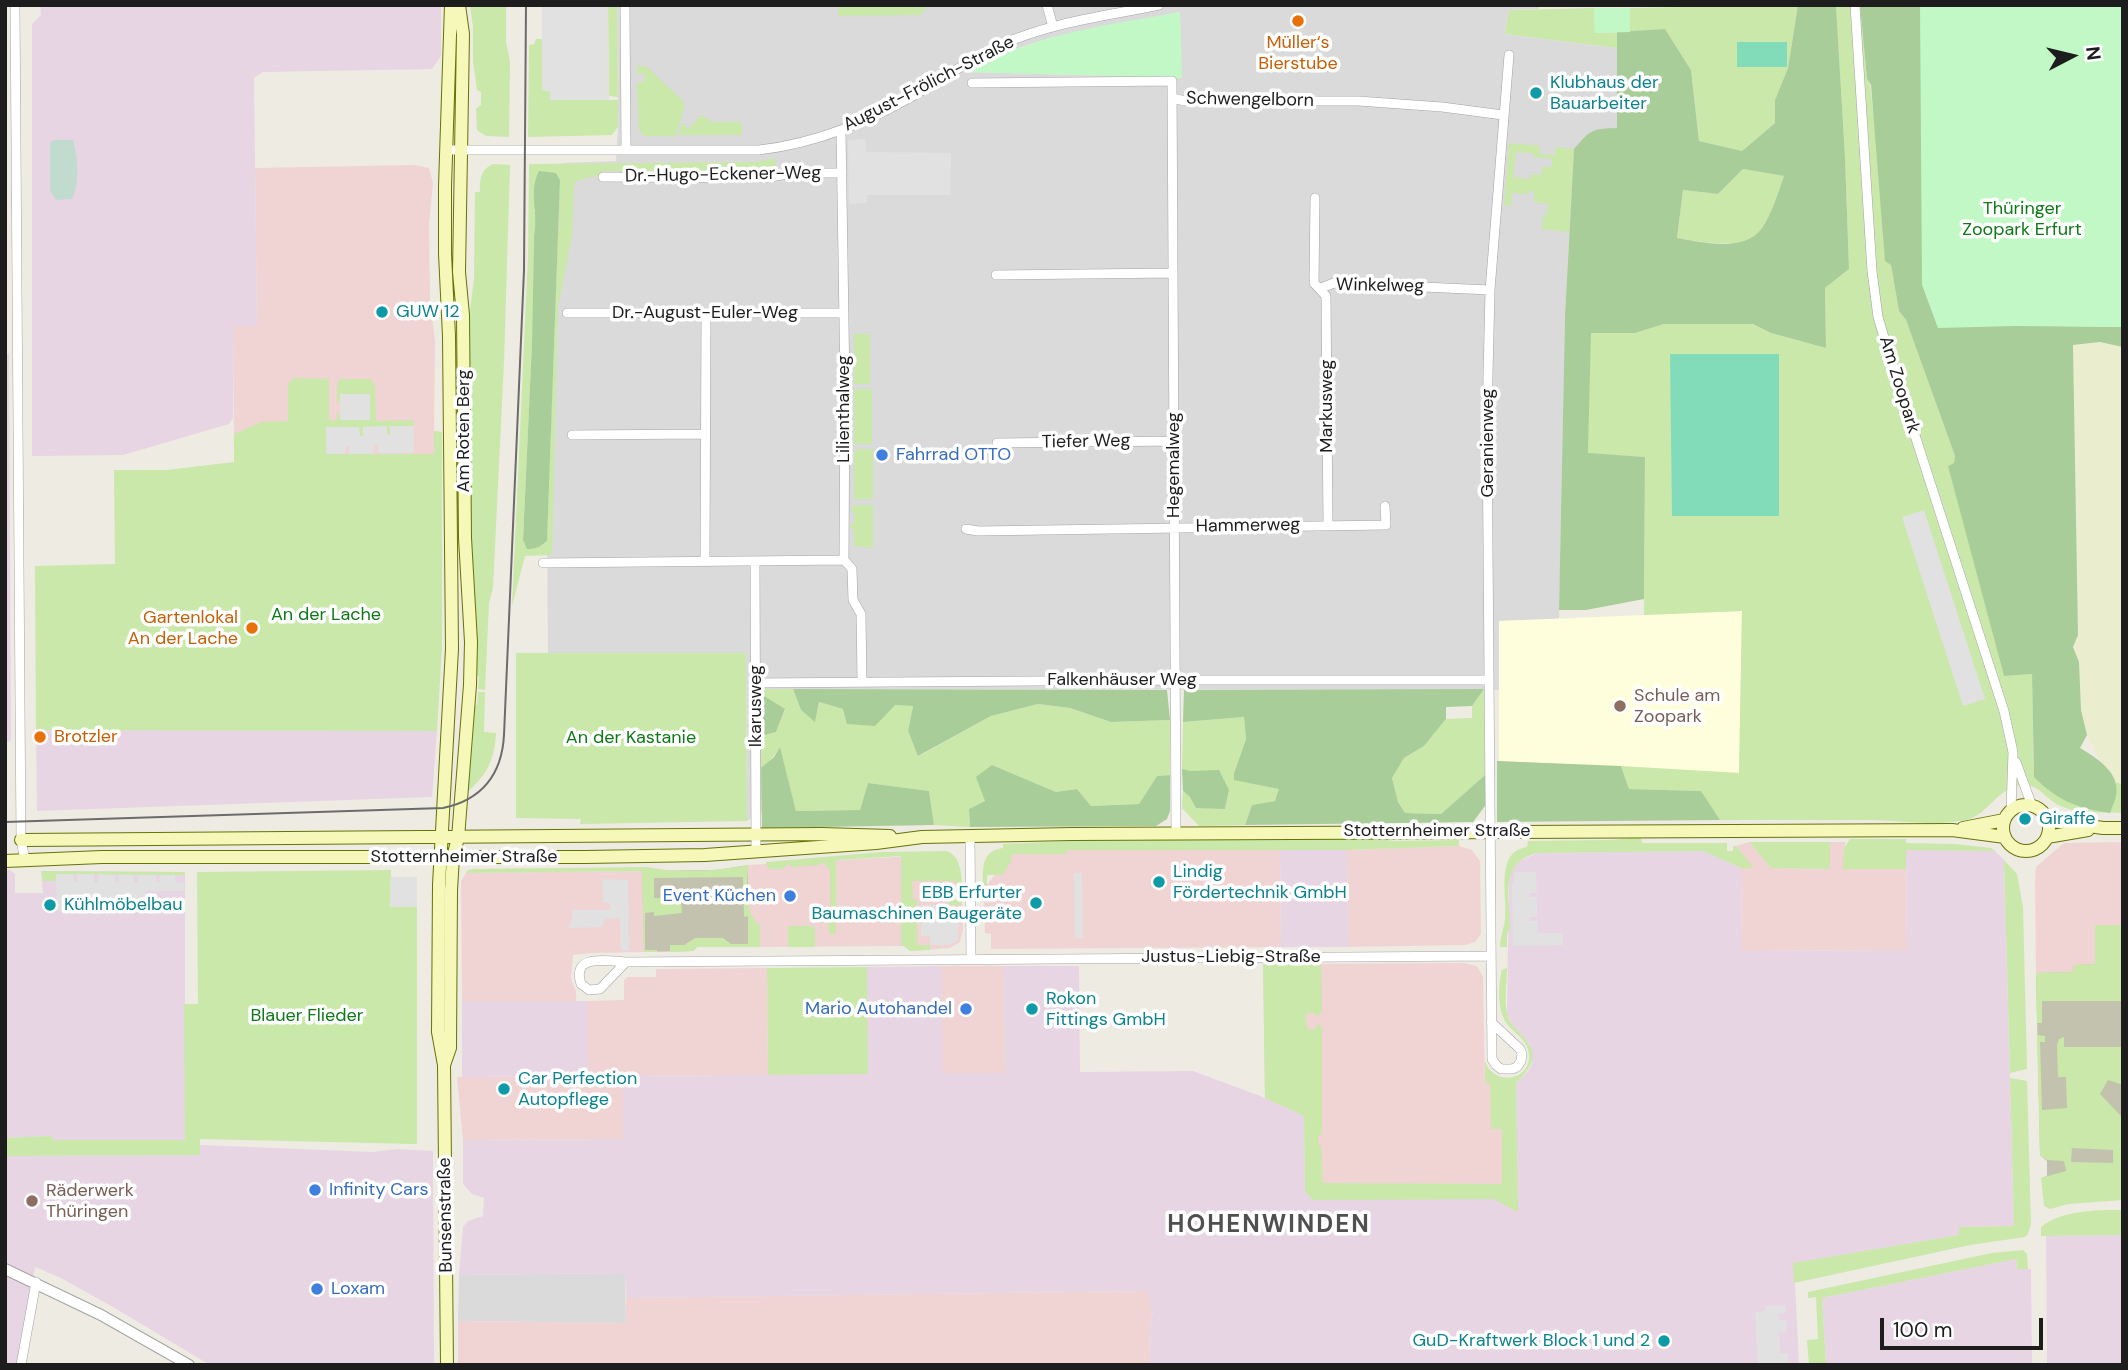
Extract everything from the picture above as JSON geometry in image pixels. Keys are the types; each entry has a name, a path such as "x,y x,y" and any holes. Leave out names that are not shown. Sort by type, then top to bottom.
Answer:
{"main road":[{"name":"Am Roten Berg","path":"447,857 441,838 452,629 449,326 445,254 451,5"},
{"name":"Am Roten Berg","path":"447,857 458,838 471,642 465,538 463,315 459,272 463,34 459,5"},
{"path":"1952,830 2032,806 2047,820 2047,837 2038,847 2027,851 2011,846 2003,831 2008,815"},
{"path":"2047,820 2123,828"},
{"path":"2047,837 2103,828"},
{"name":"Stotternheimer Straße","path":"21,840 1952,830"},
{"path":"1952,830 2005,837"},
{"name":"Stotternheimer Straße","path":"5,860 102,857 705,855 876,843 922,837"},
{"name":"Bunsenstraße","path":"447,857 438,1032 444,1065 447,1365"}],"street":[{"path":"15,5 21,840 25,860"},
{"path":"625,5 626,149"},
{"path":"1047,5 1053,27"},
{"name":"August-Frölich-Straße","path":"446,150 759,150 787,147 841,130 884,111 932,85 975,57 1025,35 1159,5"},
{"name":"Am Zoopark","path":"1855,5 1872,271 1878,317 2032,806"},
{"name":"Geranienweg","path":"1492,831 1487,418 1490,290 1509,55"},
{"name":"Schwengelborn","path":"972,83 1172,80 1172,98 1185,101 1358,101 1442,107 1503,115"},
{"name":"Hegemalweg","path":"1172,98 1176,832"},
{"name":"Lilienthalweg","path":"841,130 844,561 852,569 853,600 862,614 862,682"},
{"name":"Dr.-Hugo-Eckener-Weg","path":"603,177 765,178 793,173 842,173"},
{"name":"Winkelweg","path":"1315,198 1314,283 1321,288 1334,283 1490,290"},
{"path":"996,275 1172,274"},
{"name":"Markusweg","path":"1321,288 1326,296 1328,525"},
{"name":"Dr.-August-Euler-Weg","path":"567,313 844,313"},
{"path":"705,561 706,313"},
{"path":"572,435 705,434"},
{"name":"Tiefer Weg","path":"998,443 1174,441"},
{"name":"Hammerweg","path":"966,529 1386,525 1385,506"},
{"path":"543,563 844,561"},
{"name":"Ikarusweg","path":"755,562 756,851"},
{"name":"Falkenhäuser Weg","path":"755,683 1489,680"},
{"name":"Am Zoopark","path":"2008,815 2013,752"},
{"path":"1491,1022 1520,1049 1521,1061 1512,1069 1501,1069 1492,1059 1491,1022 1491,956 1492,831"},
{"path":"970,835 971,958"},
{"name":"Justus-Liebig-Straße","path":"626,962 600,989 589,990 581,984 579,975 586,962 593,960 626,962 1491,956"},
{"path":"5,1269 101,1315 189,1365"},
{"path":"21,1365 36,1282"}],"shaded area":[{"path":"40,5 441,5 441,56 432,69 263,72 254,78 257,326 233,327 233,418 229,424 123,455 32,456 32,24 41,15"},
{"path":"542,5 608,5 609,100 550,100 550,91 542,90"},
{"path":"617,5 1539,5 1539,9 1509,10 1505,34 1617,48 1618,128 1574,149 1565,315 1559,619 1499,621 1499,690 766,689 761,695 762,812 747,821 746,653 548,654 547,541 560,180 563,163 616,161","holes":["1180,12 1181,78 970,72 1015,49 1050,38"]},
{"path":"865,139 866,152 951,153 950,195 867,195 867,203 849,204 848,140"},
{"path":"53,140 73,140 77,170 72,199 56,200 50,191 50,143"},
{"path":"414,165 429,168 433,183 429,223 430,300 435,341 434,431 442,432 441,459 234,457 233,327 257,325 255,168"},
{"path":"2100,342 2123,347 2123,785 2116,782 2098,757 2087,735 2081,710 2079,662 2075,655 2073,345"},
{"path":"5,354 9,354 11,741 5,743"},
{"path":"340,394 370,394 370,420 340,420"},
{"path":"387,426 387,434 390,435 390,426 414,426 414,453 378,453 378,445 374,445 373,454 349,454 349,446 346,446 345,454 326,454 326,427 359,427 360,436 363,435 363,427"},
{"path":"1924,510 1985,699 1963,706 1902,517"},
{"name":"Schule am Zoopark","path":"1742,611 1739,773 1499,761 1499,621"},
{"path":"36,730 437,731 432,797 37,811"},
{"path":"1749,842 1771,868 1830,869 1830,842 1846,842 1844,869 1906,869 1907,950 1742,951 1741,868 1753,868 1736,846"},
{"path":"2123,842 2122,925 2095,925 2095,964 2074,965 2074,972 2036,973 2036,867 2064,843"},
{"path":"1459,846 1472,850 1480,861 1481,934 1475,942 1465,945 1348,947 1347,850"},
{"path":"1066,850 1280,850 1281,947 991,949 991,934 985,933 983,885 987,885 1011,854 1066,854"},
{"path":"1280,850 1347,850 1348,947 1281,947"},
{"path":"1906,850 1995,851 2004,860 2014,1226 1960,1227 1959,1235 1794,1263 1799,1365 1150,1365 1149,1327 1153,1311 1150,1310 1148,1291 626,1298 625,1273 459,1275 463,1227 468,1221 483,1216 484,1198 472,1194 463,1184 463,1140 623,1139 623,1076 867,1074 867,967 941,966 943,1073 1005,1073 1004,966 1079,966 1080,1072 1193,1071 1304,1116 1305,1192 1313,1200 1493,1199 1518,1212 1516,1083 1532,1064 1529,1043 1512,1025 1507,1015 1509,877 1517,862 1537,853 1703,851 1741,868 1742,951 1907,950"},
{"path":"949,854 957,859 961,878 963,930 960,942 950,948 910,951 904,946 748,947 748,865"},
{"path":"748,865 748,947 697,947 693,951 644,952 642,871 717,870"},
{"path":"5,870 15,874 15,893 43,893 41,871 185,872 185,1140 52,1140 51,1136 5,1138"},
{"path":"642,871 644,952 573,955 571,979 576,991 576,1001 462,1001 461,881 466,873"},
{"path":"1514,872 1536,872 1537,893 1529,893 1529,897 1537,897 1537,917 1529,917 1529,921 1537,921 1538,933 1563,933 1563,945 1513,946"},
{"path":"1074,873 1082,873 1083,938 1075,938"},
{"path":"56,874 73,874 74,882 77,882 77,874 94,874 94,882 98,882 98,874 115,875 115,882 119,882 119,875 134,875 134,882 138,882 138,875 156,875 156,882 159,882 160,875 175,875 175,882 184,883 185,891 145,891 145,911 57,911"},
{"path":"391,877 417,877 417,907 390,907"},
{"path":"602,879 628,880 629,951 621,951 620,918 605,919 602,927 568,928 573,910 610,910 610,903 603,903"},
{"path":"921,905 954,905 954,917 959,917 958,940 949,945 930,945 930,936 921,936"},
{"path":"2095,925 2122,925 2123,1180 2041,1178 2047,1176 2047,1161 2040,1155 2036,973 2073,972 2074,965 2095,964"},
{"path":"1463,963 1477,966 1483,977 1485,1082 1516,1083 1518,1212 1313,1200 1304,1116 1265,1098 1263,964"},
{"path":"941,966 1004,966 1005,1073 942,1073"},
{"path":"767,968 768,1075 623,1076 624,1139 463,1140 457,1077 588,1076 588,1001 624,1000 624,980 628,977 656,977 656,969"},
{"path":"462,1001 588,1001 588,1076 462,1077"},
{"path":"200,1145 373,1152 398,1149 433,1151 434,1365 210,1365 113,1307 35,1267 17,1365 5,1365 5,1156 199,1155"},
{"path":"2123,1235 2123,1365 2047,1365 2046,1236"},
{"path":"2016,1259 2017,1269 2031,1269 2032,1365 1826,1365 1822,1298"},
{"path":"625,1273 626,1323 458,1321 459,1275"},
{"path":"1149,1291 1150,1310 1153,1310 1149,1327 1150,1365 458,1365 458,1321 626,1323 626,1298"},
{"path":"1785,1305 1786,1313 1778,1314 1779,1320 1786,1320 1787,1332 1779,1333 1780,1353 1788,1353 1789,1365 1758,1365 1755,1312 1766,1311 1766,1306"}],"green space":[{"path":"470,5 506,5 506,42 510,61 509,137 486,136 477,130 476,109 481,105 481,92 477,90 473,61"},
{"path":"608,5 617,5 618,97 609,96"},
{"path":"838,5 929,5 920,15 838,16"},
{"path":"1798,5 1788,68 1775,100 1775,123 1742,151 1699,141 1691,70 1665,29 1630,32 1630,8"},
{"path":"1798,5 1836,5 1849,269 1825,288 1826,348 1771,333 1753,324 1664,324 1635,333 1591,333 1588,453 1645,457 1644,599 1586,610 1559,610 1565,315 1574,149 1592,131 1617,128 1617,32 1665,29 1691,70 1699,141 1742,151 1775,123 1775,100 1788,68","holes":["1743,169 1784,176 1769,216 1754,236 1745,241 1722,244 1677,238 1683,190 1718,194"]},
{"path":"1836,5 1860,5 1867,79 1870,85 1899,311 1906,320 1955,456 1954,463 1949,466 2004,676 2032,674 2034,777 2085,809 2109,812 2116,796 2116,782 2123,785 2123,813 2088,812 2062,807 2037,788 2024,785 2006,791 1974,817 1955,822 1720,820 1700,791 1629,789 1621,766 1739,773 1742,611 1644,615 1645,457 1588,454 1590,333 1635,333 1664,324 1753,324 1771,333 1826,348 1825,288 1849,269"},
{"path":"1860,5 2017,5 2061,326 2123,327 2123,347 2100,342 2073,345 2078,635 2073,647 2079,662 2081,710 2087,735 2080,748 2106,767 2115,780 2116,796 2110,813 2069,802 2051,792 2034,777 2032,674 2004,676 1948,466 1954,463 1955,456 1906,320 1899,311 1891,265 1885,261 1871,85 1867,79"},
{"name":"Thüringer Zoopark Erfurt","path":"1920,5 2123,5 2123,327 1938,328 1922,285"},
{"path":"1594,8 1595,33 1617,32 1617,48 1505,34 1509,10"},
{"path":"1594,8 1630,8 1630,32 1595,33"},
{"path":"1180,12 1182,78 968,72 1011,51 1057,36"},
{"path":"536,39 542,39 542,90 550,91 550,100 618,100 618,127 612,135 528,137 529,45 534,44"},
{"path":"1737,42 1787,42 1787,67 1737,67"},
{"path":"638,65 647,67 684,102 676,136 645,136 639,131 637,83 644,82 645,74 637,74"},
{"path":"701,115 712,122 742,122 742,135 678,135 682,123 688,129"},
{"path":"1509,143 1540,146 1540,154 1555,155 1556,147 1574,149 1569,232 1542,229 1543,215 1547,215 1548,204 1534,202 1534,191 1529,191 1528,194 1512,193 1511,206 1504,205","holes":["1516,152 1533,153 1533,157 1552,159 1552,167 1542,167 1541,175 1531,174 1530,179 1513,177"]},
{"path":"775,158 777,172 603,171 601,175 578,180 574,185 572,235 558,308 552,555 525,556 512,606 528,257 529,164 757,162","holes":["556,173 560,180 547,541 538,547 527,548 523,540 534,236 538,222 534,210"]},
{"path":"493,164 510,165 504,361 493,588 489,603 485,690 478,689 479,676 476,676 476,612 471,543 469,318 474,279 475,192 480,192 482,175 485,169"},
{"path":"1743,169 1784,176 1762,228 1745,241 1734,243 1677,238 1683,190 1718,194"},
{"path":"539,171 556,173 560,180 547,541 533,549 527,549 523,540 532,342 534,187"},
{"path":"854,334 870,334 870,384 854,384"},
{"path":"1670,354 1779,354 1779,516 1672,516"},
{"name":"An der Lache","path":"294,378 329,379 329,420 337,421 337,413 340,414 340,402 337,402 339,379 370,379 375,385 376,421 413,420 414,426 391,426 390,434 387,435 387,427 363,427 363,436 326,454 434,454 434,431 442,432 442,646 437,731 36,730 35,566 115,564 114,470 167,470 234,462 234,434 262,422 288,421 288,384"},
{"path":"854,389 871,389 872,392 872,444 854,444"},
{"path":"873,449 873,499 854,499 854,451"},
{"path":"854,505 873,505 873,548 854,546 854,530 850,525 854,524 854,512 851,511"},
{"name":"An der Kastanie","path":"516,653 746,653 747,821 580,824 581,819 516,818"},
{"path":"765,689 793,689 801,710 815,721 819,702 843,709 913,706 908,731 919,756 991,716 1038,704 1070,708 1111,722 1170,720 1170,775 1157,776 1139,804 1091,806 1077,789 1056,792 992,765 985,801 969,809 970,827 934,825 929,791 868,783 860,810 796,811 780,748 761,768 761,736 776,732 785,710 761,694"},
{"path":"793,689 1167,690 1170,720 1111,722 1070,708 1038,704 991,716 918,756 908,731 913,706 895,705 875,726 847,724 843,709 819,702 815,722 801,710"},
{"path":"1484,689 1485,775 1441,814 1405,813 1398,802 1392,778 1404,758 1424,746 1446,719 1472,718 1472,706"},
{"path":"1484,689 1472,706 1446,707 1446,719 1424,746 1404,758 1392,778 1398,802 1405,813 1441,814 1485,775 1485,806 1473,822 1245,825 1252,805 1275,801 1279,789 1234,780 1246,739 1244,717 1183,722 1184,690"},
{"path":"478,692 485,692 484,732 496,733 492,758 485,773 467,792 474,705 477,705"},
{"path":"761,694 785,709 776,732 761,736"},
{"path":"1244,717 1246,739 1234,772 1280,789 1275,801 1252,805 1245,825 1199,826 1182,808 1183,791 1190,797 1225,809 1229,790 1182,769 1183,722"},
{"path":"780,747 796,811 860,810 868,783 929,791 934,825 762,828 761,768 774,757"},
{"path":"1497,761 1621,766 1629,789 1701,791 1720,820 1497,822"},
{"path":"992,765 1056,792 1077,789 1091,806 1139,804 1157,776 1170,775 1170,811 1167,819 1156,826 970,827 969,809 985,801 976,777"},
{"path":"1182,769 1219,770 1229,790 1225,809 1196,808 1183,791"},
{"path":"1641,837 1642,843 1727,843 1727,851 1733,851 1733,846 1736,846 1754,868 1741,868 1703,851 1537,853 1517,864 1512,873 1509,882 1510,927 1507,947 1500,947 1505,919 1506,866 1510,857 1527,847 1528,841"},
{"path":"1371,838 1395,841 1459,840 1459,846 1347,850 1067,850 1066,854 1012,854 1003,875 987,875 987,886 983,885 985,861 991,853 1003,848 1003,844"},
{"path":"1850,839 1906,839 1906,843 1955,844 1991,848 1995,851 1906,850 1906,869 1843,869 1844,848"},
{"path":"1749,842 1830,842 1830,869 1771,868"},
{"path":"946,851 957,859 962,882 962,905 949,905 949,899 956,899 956,881 912,881 913,899 917,900 917,945 930,945 930,950 910,951 901,946 901,856 836,860 836,934 829,934 830,870 823,862 819,865 792,867 789,864 782,869 770,869 766,862 882,852"},
{"path":"2004,860 2017,874 2023,907 2027,1069 2010,1073"},
{"path":"748,865 748,906 754,920 760,925 760,947 697,947 693,951 670,952 670,945 684,945 695,938 723,938 731,944 748,944 743,877 654,878 654,898 681,898 682,913 654,916 654,912 645,913 645,950 657,952 644,952 642,871 466,873 474,869 647,867 698,871"},
{"name":"Blauer Flieder","path":"391,870 390,906 417,907 417,1144 200,1139 200,1155 5,1156 5,1138 52,1136 52,1140 185,1140 184,1004 198,1004 197,872"},
{"path":"41,871 185,872 185,875 56,874 56,881 43,881"},
{"path":"2095,925 2122,925 2123,1001 2042,1001 2042,1023 2037,1023 2036,973 2073,972 2074,965 2095,964"},
{"path":"788,926 813,926 815,947 788,947"},
{"path":"1263,964 1321,964 1322,1012 1317,1016 1314,1013 1306,1013 1307,1029 1315,1029 1318,1024 1322,1027 1322,1135 1318,1135 1318,1144 1321,1145 1323,1183 1502,1184 1502,1129 1491,1129 1490,1083 1485,1083 1485,1061 1495,1074 1510,1078 1524,1071 1529,1055 1524,1042 1507,1024 1501,1012 1500,983 1502,970 1507,968 1508,1016 1526,1039 1532,1052 1531,1064 1516,1083 1518,1212 1493,1199 1313,1200 1305,1192 1304,1116 1265,1098"},
{"path":"867,967 868,1074 768,1075 767,968"},
{"path":"2037,1035 2045,1036 2045,1042 2040,1042 2042,1110 2067,1108 2066,1077 2058,1077 2059,1039 2064,1037 2064,1047 2123,1047 2123,1085 2108,1080 2100,1094 2123,1118 2123,1200 2068,1204 2050,1209 2044,1206 2041,1178 2066,1171 2064,1161 2047,1160 2040,1155","holes":["2072,1148 2113,1150 2113,1163 2071,1162"]},
{"path":"2010,1078 2027,1081 2031,1224 2025,1237 1970,1245 1794,1283 1793,1263 1959,1235 1959,1227 2014,1226"},
{"path":"2123,1210 2123,1235 2041,1236 2041,1227 2059,1217 2091,1211"},
{"path":"2023,1250 2027,1254 2028,1269 2017,1269 2016,1259 1822,1298 1826,1365 1809,1365 1807,1340 1818,1339 1816,1297 1808,1298 1808,1292 1992,1253"}],"tram line":[{"path":"5,822 443,808 469,799 479,792 494,773 504,735 524,270 526,5"}],"place":[{"name":"Müller‘s Bierstube","path":"1298,21"},
{"name":"Klubhaus der Bauarbeiter","path":"1536,93"},
{"name":"GUW 12","path":"382,312"},
{"name":"Fahrrad OTTO","path":"882,455"},
{"name":"Gartenlokal An der Lache","path":"252,628"},
{"name":"Schule am Zoopark","path":"1620,706"},
{"name":"Brotzler","path":"40,737"},
{"name":"Giraffe","path":"2025,819"},
{"name":"Lindig Fördertechnik GmbH","path":"1159,882"},
{"name":"Event Küchen","path":"790,896"},
{"name":"EBB Erfurter Baumaschinen Baugeräte","path":"1036,903"},
{"name":"Kühlmöbelbau","path":"50,905"},
{"name":"Mario Autohandel","path":"966,1009"},
{"name":"Rokon Fittings GmbH","path":"1032,1009"},
{"name":"Car Perfection Autopflege","path":"504,1089"},
{"name":"Infinity Cars","path":"315,1190"},
{"name":"Räderwerk Thüringen","path":"32,1201"},
{"name":"Loxam","path":"317,1289"},
{"name":"GuD-Kraftwerk Block 1 und 2","path":"1664,1341"}],"district":[{"name":"HOHENWINDEN","path":"1269,1226"}]}
